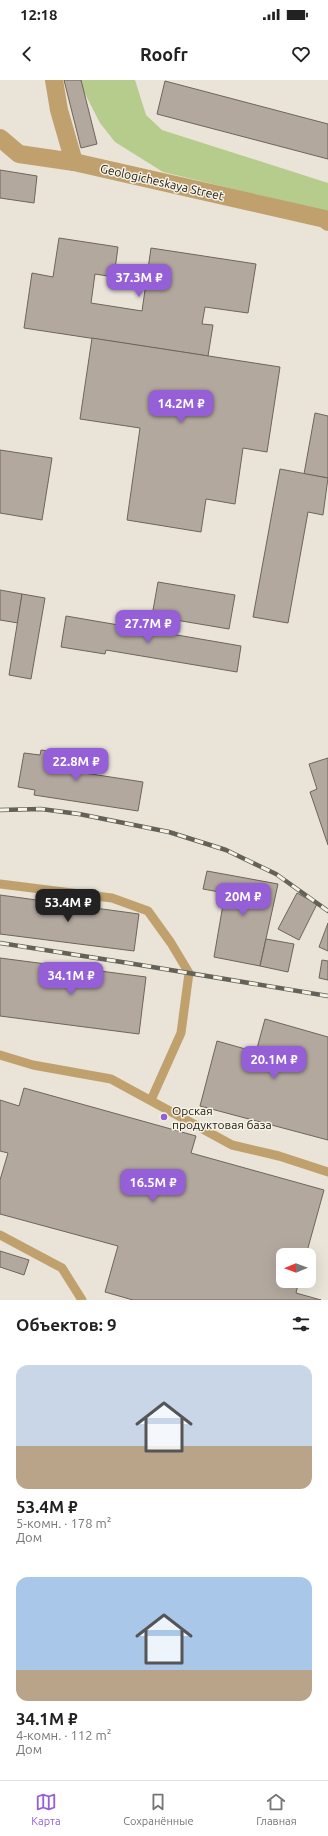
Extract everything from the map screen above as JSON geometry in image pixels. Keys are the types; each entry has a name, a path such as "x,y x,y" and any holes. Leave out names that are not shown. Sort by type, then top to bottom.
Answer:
{"street":[{"path":"54,80 59,110 74,162"},
{"name":"Geologicheskaya Street","path":"0,138 19,154 74,162 317,217 328,222"}],"lane":[{"path":"0,884 112,898 148,911 171,943 189,973 181,1033 151,1100"},
{"path":"0,1055 33,1065 111,1079 232,1145 279,1156 328,1172"},
{"path":"0,1235 62,1268 82,1300"}],"green space":[{"path":"78,80 135,80 146,115 162,130 328,183 328,212 163,172 115,142 100,123"}],"building":[{"path":"64,80 81,80 97,144 81,148"},
{"path":"165,81 328,124 328,159 157,114"},
{"path":"0,170 37,176 34,203 0,198"},
{"path":"59,238 118,247 114,277 95,274 91,303 142,311 151,248 256,264 248,313 205,307 202,324 213,325 208,356 24,328 32,273 53,277"},
{"path":"92,338 280,367 267,452 243,448 235,504 206,499 201,532 127,520 140,428 80,419"},
{"path":"315,413 328,416 328,478 304,474"},
{"path":"0,450 52,458 42,520 0,513"},
{"path":"280,469 328,478 323,515 308,512 288,623 253,617"},
{"path":"158,582 235,595 229,629 152,616"},
{"path":"0,590 22,594 18,623 0,620"},
{"path":"22,594 45,598 31,679 9,675"},
{"path":"66,616 241,646 237,672 106,650 105,654 61,647"},
{"path":"41,750 81,756 78,772 143,782 138,811 34,795 35,790 18,787 24,753 40,755"},
{"path":"328,758 328,845 310,792 317,789 309,764"},
{"path":"207,871 278,884 260,966 214,957 225,893 203,889"},
{"path":"297,893 317,904 299,940 278,929"},
{"path":"0,895 139,914 134,951 0,934"},
{"path":"328,923 328,951 319,947"},
{"path":"266,939 294,944 288,972 260,966"},
{"path":"0,958 146,977 139,1034 0,1016"},
{"path":"322,960 328,961 328,980 319,978"},
{"path":"265,1019 328,1037 328,1140 200,1106 217,1041 256,1052"},
{"path":"24,1088 196,1136 191,1153 324,1190 308,1248 276,1248 276,1288 297,1288 296,1293 321,1300 133,1300 105,1292 118,1246 0,1214 0,1180 8,1153 0,1151 0,1100 19,1106"},
{"path":"0,1251 29,1260 24,1275 0,1267"}],"railway":[{"path":"0,810 41,809 79,814 169,832 226,850 276,874 328,911"},
{"path":"0,943 328,996"}],"place":[{"name":"Орская продуктовая база","path":"164,1117"}]}
